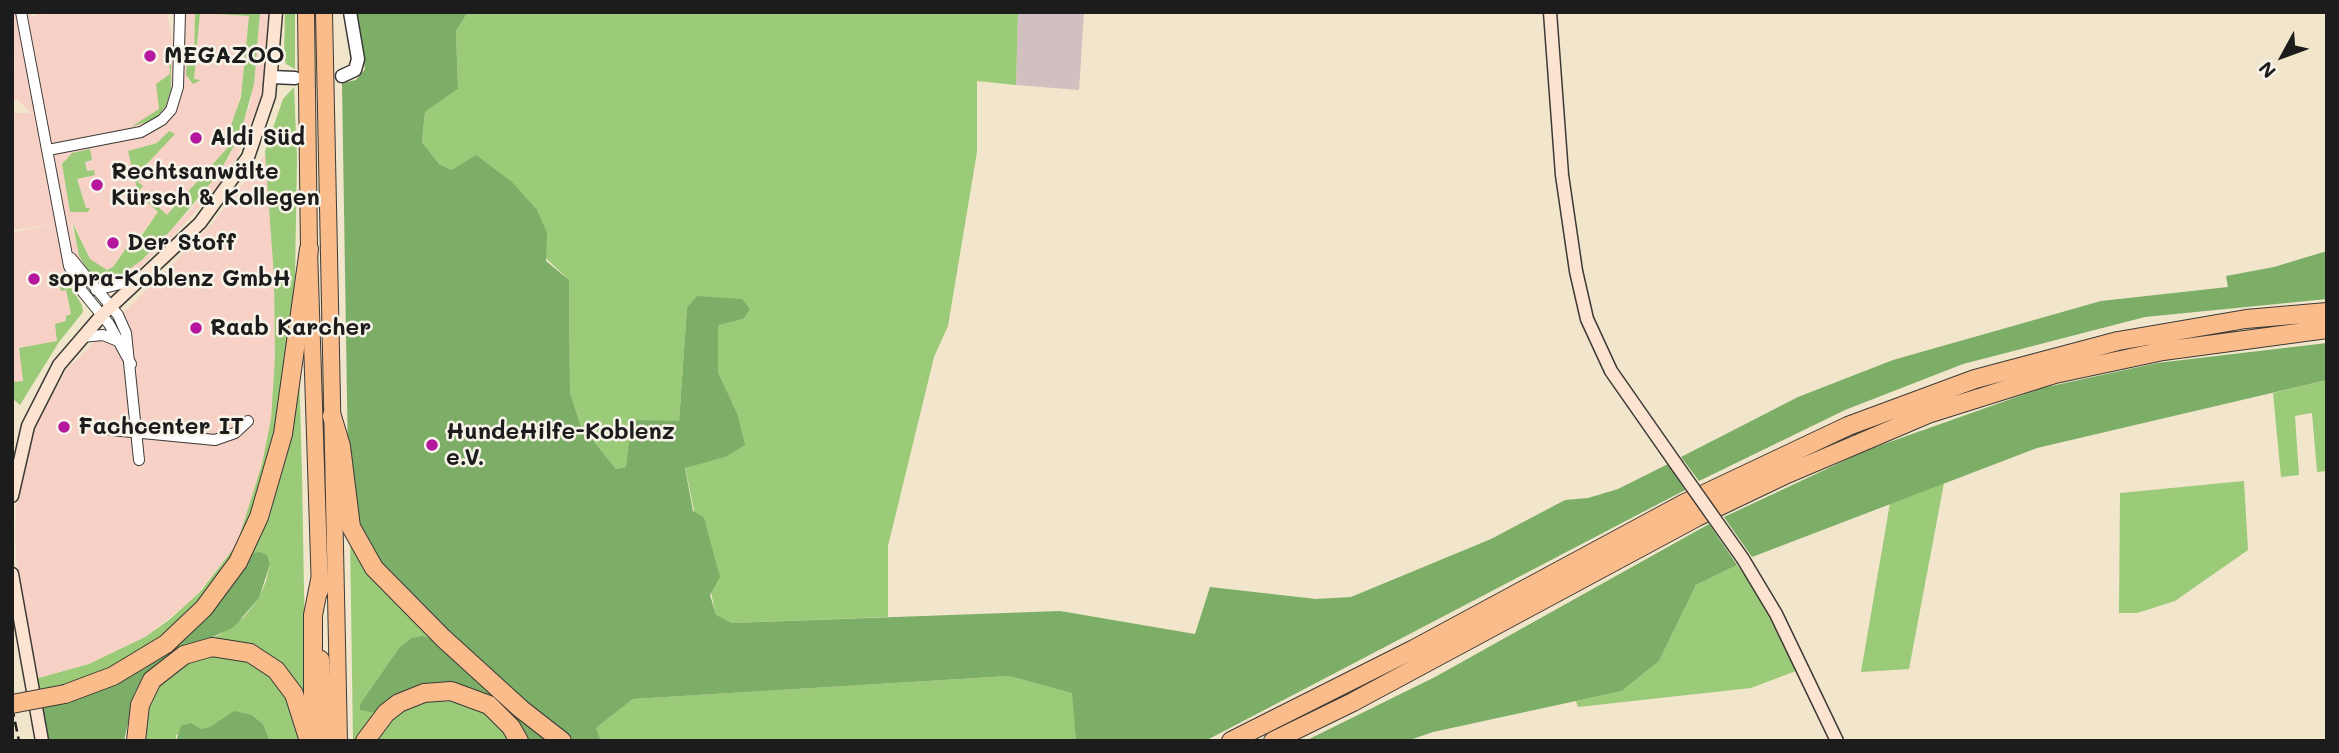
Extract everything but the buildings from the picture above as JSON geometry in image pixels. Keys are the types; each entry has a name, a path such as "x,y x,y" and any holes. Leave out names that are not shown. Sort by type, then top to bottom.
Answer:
{"highway":[{"path":"306,12 309,249 324,741"},
{"path":"324,12 339,741"},
{"path":"12,704 65,694 113,676 166,644 204,608 238,562 259,517 283,434 309,249"},
{"path":"1231,741 1414,649 1683,504 1848,426 1975,379 2118,341 2232,321 2327,312"},
{"path":"1273,741 1353,702 1697,517 1787,474 1917,419 2068,371 2163,351 2327,329"},
{"path":"331,416 341,446 351,527 374,568 443,638 521,709 562,741"},
{"path":"311,741 312,632 320,580"},
{"path":"136,741 140,705 152,681 184,655 212,647 250,653 276,670 294,694 311,741"},
{"path":"365,741 386,713 399,703 436,691 464,694 489,705 511,727 519,741"}],"main road":[{"path":"12,496 21,449 51,377 82,337 107,311 200,223 242,168 263,120 271,77 276,12"},
{"path":"1550,12 1562,175 1576,271 1587,319 1611,371 1743,559 1776,614 1837,741"},
{"path":"12,575 42,741"}],"street":[{"path":"21,12 73,277 126,333 139,460"},
{"path":"48,149 141,132 157,125 167,115 178,87 180,12"},
{"path":"342,76 352,73 358,66 351,12"},
{"path":"271,77 295,78"},
{"path":"67,252 96,290 131,364"},
{"path":"96,290 141,279"},
{"path":"82,337 103,335 118,341"},
{"path":"111,430 215,440 235,433 248,421"}],"shaded area":[{"path":"12,12 31,12 32,17 42,12 43,15 49,12 167,12 173,46 173,12 195,12 194,59 187,60 188,80 201,80 194,79 200,13 249,16 244,80 236,114 224,138 231,145 167,216 139,190 138,182 143,168 171,137 169,131 157,143 128,151 138,193 159,212 111,269 103,269 90,259 74,224 71,226 84,266 109,281 142,260 192,208 229,157 251,102 260,12 268,12 264,78 259,102 238,156 222,182 176,233 138,269 118,281 105,285 90,277 83,268 62,278 61,291 66,290 71,315 57,341 23,381 14,382 14,391 12,233 53,224 12,230 12,113 31,113 17,99 12,102 12,71 15,70","holes":["90,149 85,162 87,171 95,175 77,179 86,208 89,207 88,212 70,212 62,164 72,153"]},
{"path":"1018,12 1084,12 1079,90 1016,85"},
{"path":"267,152 274,277 275,357 271,419 262,464 238,543 192,600 145,637 89,664 35,679 18,579 15,537 17,495 37,421 67,369 212,224"}],"green space":[{"path":"195,12 260,12 254,84 240,135 219,173 142,260 109,281 99,279 90,273 79,256 73,224 90,259 107,270 113,267 134,240 137,242 158,212 138,193 128,151 157,143 169,131 175,134 143,168 147,172 138,182 143,186 140,190 167,215 230,145 224,138 241,97 249,16 200,13 194,79 201,80 193,84 186,75 187,60 194,59"},
{"path":"285,12 295,12 295,69 286,64 284,56"},
{"path":"356,12 468,12 456,31 458,89 425,112 422,142 439,164 452,170 476,155 512,182 537,210 547,233 546,261 569,280 570,392 580,424 616,469 626,467 632,420 679,421 687,308 697,296 742,299 750,309 743,319 718,325 718,372 737,413 745,445 725,457 685,468 693,511 704,518 720,577 710,595 716,615 732,623 1060,611 1195,634 1210,587 1316,599 1351,597 1491,539 1565,500 1588,498 1618,489 1668,464 1685,490 1205,741 1076,741 1072,693 1009,676 633,699 596,728 600,738 605,741 575,741 547,721 448,633 379,563 358,525 348,461 342,83 356,80 365,69"},
{"path":"468,12 1018,12 1016,85 977,81 977,152 948,326 934,357 888,546 888,617 732,623 716,616 685,467 725,457 737,413 718,372 718,324 743,319 687,308 679,421 626,467 616,469 580,424 570,392 569,280 452,170 439,164 422,142 425,112 458,89 456,31"},
{"path":"171,55 171,89 166,106 155,119 131,127 159,109 156,84 170,74"},
{"path":"294,87 297,158 295,277 285,383 262,491 226,569 184,620 137,656 70,686 38,691 35,679 89,664 145,637 169,620 200,592 237,544 262,464 271,419 275,357 274,277 265,151 283,99"},
{"path":"90,149 92,160 85,162 87,171 94,170 95,175 77,179 86,208 90,208 88,212 70,212 62,164 72,153"},
{"path":"2327,251 2327,299 2145,317 1963,364 1845,410 1699,481 1681,457 1798,397 1893,360 2101,301 2228,287 2226,276 2274,267"},
{"path":"65,278 82,305 83,312 59,342 20,405 14,400 13,382 23,381 19,348 57,341 55,324 66,321 66,316 71,314 66,290 61,291 59,281"},
{"path":"2327,343 2327,380 2037,448 1752,557 1724,517 1867,450 2042,388 2157,363"},
{"path":"299,366 306,711 284,673 202,642 219,635 244,617 259,598 266,581 270,564 249,554"},
{"path":"2327,380 2327,471 2317,472 2312,413 2295,416 2299,475 2281,477 2273,393"},
{"path":"2244,481 2248,550 2175,601 2137,613 2119,613 2120,493"},
{"path":"1944,483 1909,669 1861,672 1890,503"},
{"path":"1709,524 1737,565 1696,585 1659,661 1622,691 1433,732 1407,741 1305,741 1435,677"},
{"path":"350,534 471,668 411,638 399,648 360,704 376,713 361,741 353,741"},
{"path":"259,552 267,555 270,564 259,598 234,627 202,642 142,682 135,692 124,741 49,741 42,707 113,682 249,554"},
{"path":"1737,565 1753,585 1796,671 1751,688 1578,707 1576,701 1622,691 1659,661 1696,585"},
{"path":"423,636 436,641 556,741 523,741 454,686 376,713 360,710 360,704 399,648 411,638"},
{"path":"212,655 243,660 272,677 283,691 294,714 301,741 270,741 263,724 252,715 234,712 210,727 176,735 176,741 145,741 144,720 161,682 181,665"},
{"path":"1009,676 1073,693 1076,741 605,741 600,738 596,728 633,699"},
{"path":"444,699 478,708 494,720 509,741 375,741 397,713 428,700"},
{"path":"234,711 252,715 263,724 270,741 176,741 181,726 191,723 201,729 210,727"}],"railway":[{"path":"12,707 19,741"}],"place":[{"name":"MEGAZOO","path":"150,56"},
{"name":"Aldi Süd","path":"196,138"},
{"name":"Rechtsanwälte Kürsch & Kollegen","path":"97,185"},
{"name":"Der Stoff","path":"113,243"},
{"name":"sopra-Koblenz GmbH","path":"34,279"},
{"name":"Raab Karcher","path":"196,328"},
{"name":"Fachcenter IT","path":"64,427"},
{"name":"HundeHilfe-Koblenz e.V.","path":"432,445"}]}
